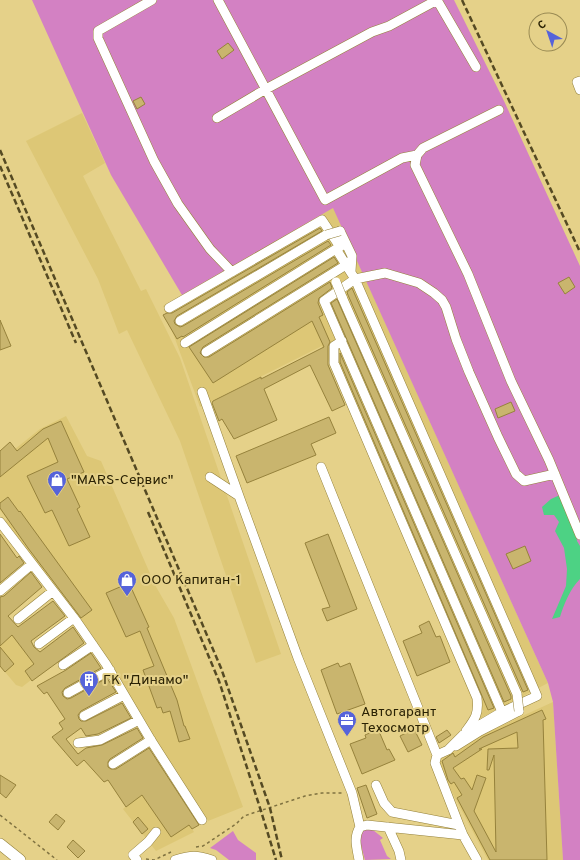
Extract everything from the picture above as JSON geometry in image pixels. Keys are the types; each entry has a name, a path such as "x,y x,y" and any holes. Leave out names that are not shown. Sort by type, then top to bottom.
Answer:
{"main road":[{"path":"0,844 16,857"}],"street":[{"path":"152,0 98,31 98,38 154,161 178,204 210,249 232,272"},
{"path":"218,0 325,200 402,158 417,155"},
{"path":"216,118 266,89 372,32 389,26 437,0 476,67"},
{"path":"500,110 423,148 417,155 415,165 468,274 511,382 555,474 580,535"},
{"path":"169,308 322,220 340,247 185,343"},
{"path":"180,321 326,235 340,231 352,256 351,272 324,301 502,712"},
{"path":"336,249 351,272 537,696 502,712 463,735"},
{"path":"206,352 334,279 351,272 385,273 419,284 442,300 469,372 516,474 524,481 555,474"},
{"path":"334,279 517,694 519,711 480,731 461,744 437,755"},
{"path":"342,341 334,346 334,363 477,698 478,708 475,718 463,735 448,750"},
{"path":"202,392 298,658 352,793 360,827 356,834 359,860"},
{"path":"321,467 437,755 435,763 459,825 477,860"},
{"path":"210,477 239,496"},
{"path":"0,522 74,618 110,670 151,740 202,820"},
{"path":"0,591 32,564"},
{"path":"18,619 52,591"},
{"path":"39,644 74,618"},
{"path":"64,665 93,645"},
{"path":"68,693 110,670"},
{"path":"84,716 124,695"},
{"path":"78,743 100,740 139,720"},
{"path":"113,764 151,740"},
{"path":"376,785 384,803 392,812 459,825"},
{"path":"360,827 367,825 463,835"},
{"path":"388,827 399,851 401,860"},
{"path":"137,860 133,855 148,842 156,832"},
{"path":"174,856 199,856 212,860"},
{"path":"16,857 24,860"}],"path":[{"path":"190,847 203,846 236,824 244,816 305,796 322,793 352,793"},
{"path":"0,814 57,860"},
{"path":"148,860 174,856"}],"shaded area":[{"path":"32,0 454,0 504,101 580,266 580,860 563,860 553,702 548,683 333,208 182,295 111,175"},
{"path":"82,113 105,163 83,176 141,291 146,289 180,358 281,654 256,663 180,441 127,330 119,334 98,279 26,141"},
{"path":"333,207 548,683 471,723 473,702 322,346 200,407 163,306"},
{"path":"66,416 87,456 101,461 155,585 174,618 243,807 208,821 155,739 109,661 5,521 7,519 0,510 0,461 40,429"},
{"path":"560,495 575,526 577,541 580,546 580,579 573,587 563,607 560,617 552,619 566,586 567,569 564,548 555,531 559,522 554,515 544,515 542,507 551,499"},
{"path":"0,626 9,631 34,664 25,671 31,680 22,687 16,685 0,666"},
{"path":"553,702 563,860 488,860 455,798 438,761 483,734"},
{"path":"142,756 194,832 156,851 123,809 126,806 108,780"},
{"path":"368,826 383,838 380,840 387,856 391,859 365,860 359,838 361,830"},
{"path":"233,831 238,840 256,853 256,860 229,860 216,850 210,848"}],"building":[{"path":"228,43 234,50 222,59 217,51"},
{"path":"141,97 145,104 137,109 133,101"},
{"path":"320,228 322,231 177,316 174,321 175,324 180,327 183,326 328,241 331,245 183,337 182,336 177,339 163,315 172,313"},
{"path":"334,257 338,263 203,347 200,353 204,357 209,357 330,282 332,288 319,298 318,303 323,315 319,317 330,342 328,346 328,365 345,405 332,411 310,365 264,389 277,420 234,439 222,419 219,421 212,403 213,401 261,377 261,379 324,347 312,321 213,383 189,347"},
{"path":"569,277 575,287 565,294 558,283"},
{"path":"352,288 528,690 523,692 348,295 347,292"},
{"path":"337,299 511,696 511,699 504,702 331,303"},
{"path":"0,320 11,346 0,350"},
{"path":"340,353 494,708 488,710 340,362"},
{"path":"511,402 515,411 498,418 495,409"},
{"path":"329,417 336,433 311,444 316,455 247,483 236,456"},
{"path":"61,421 84,472 67,479 80,507 77,509 90,537 69,546 52,510 45,513 27,476 58,462 48,438 0,477 0,451 10,442 17,451 43,429"},
{"path":"8,497 19,512 20,511 92,610 81,618 0,508 0,503"},
{"path":"0,534 17,558 19,556 24,563 0,583"},
{"path":"328,534 357,609 327,621 322,609 330,607 305,543"},
{"path":"525,546 531,561 513,569 506,554"},
{"path":"31,572 42,587 8,616 18,627 53,601 65,616 31,641 34,647 40,652 73,627 84,643 32,681 25,671 34,664 12,635 0,646 0,597 4,596"},
{"path":"129,583 149,627 147,628 177,700 184,726 190,739 179,742 170,711 163,713 161,707 157,708 143,670 154,666 140,631 126,637 106,593"},
{"path":"429,621 436,637 440,636 450,662 417,676 403,641 422,633 419,626"},
{"path":"0,647 14,664 5,672 0,666"},
{"path":"91,653 101,668 65,688 62,692 63,696 67,699 71,698 107,678 116,692 81,711 78,715 79,719 81,721 86,721 122,703 131,718 98,734 86,736 81,728 66,739 78,754 86,748 102,745 137,728 143,738 110,759 108,762 108,767 111,769 116,769 149,748 199,825 192,829 189,825 171,837 142,795 126,807 108,780 104,782 84,760 77,766 52,737 63,729 59,723 65,719 47,692 44,694 37,686 66,670"},
{"path":"338,663 340,667 350,663 365,704 337,714 321,670"},
{"path":"542,710 546,719 543,720 547,860 490,860 457,798 462,795 454,782 451,784 448,780 442,761 453,753 455,757 483,737","holes":["517,732 518,748 488,749 487,770 489,770 494,755 496,852 474,811 486,778 477,775 472,790 464,778 461,779 453,768 482,749 479,749"]},
{"path":"378,729 387,750 389,749 395,760 362,774 350,744 366,738 365,735"},
{"path":"414,729 422,745 408,752 400,736"},
{"path":"447,730 451,735 439,743 436,737"},
{"path":"0,775 16,785 6,798 0,793"},
{"path":"366,785 377,814 367,818 357,788"},
{"path":"56,814 65,821 58,830 49,822"},
{"path":"138,817 148,829 142,834 133,822"},
{"path":"73,840 85,851 78,858 67,847"}],"railway":[{"path":"462,0 580,252"},
{"path":"0,150 221,668 270,808 282,860"},
{"path":"0,166 76,343"},
{"path":"148,512 219,681 276,860"}],"place":[{"name":"\"MARS-Сервис\"","path":"57,497"},
{"name":"ООО Капитан-1","path":"127,597"},
{"name":"ГК \"Динамо\"","path":"89,697"},
{"name":"Автогарант Техосмотр","path":"347,737"}]}
